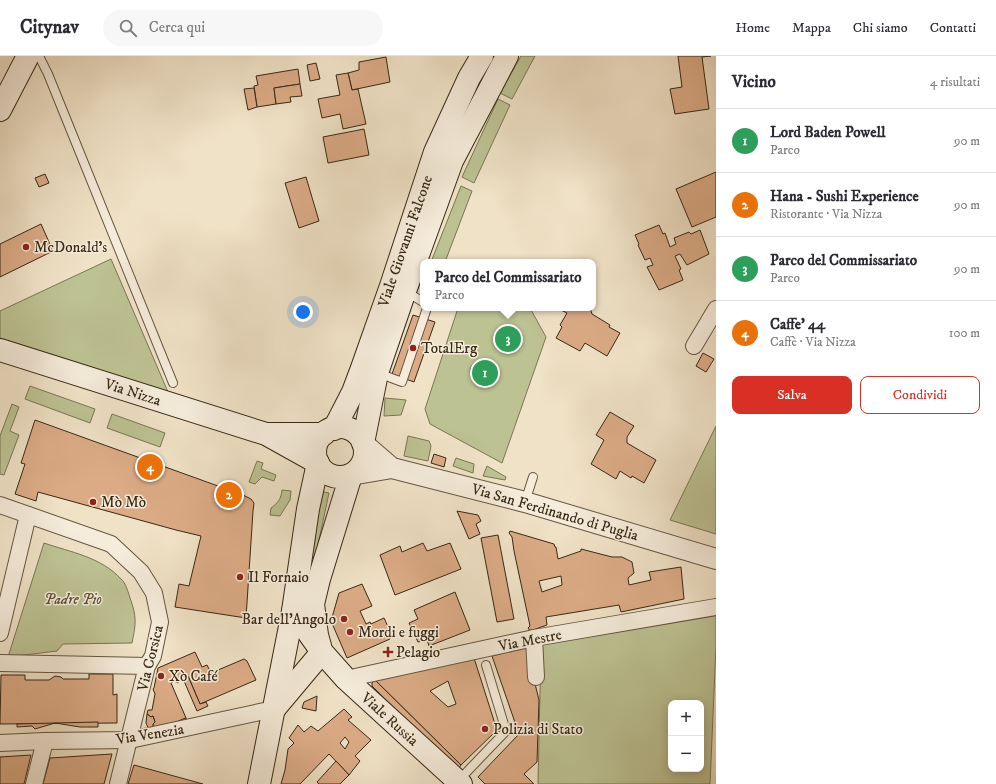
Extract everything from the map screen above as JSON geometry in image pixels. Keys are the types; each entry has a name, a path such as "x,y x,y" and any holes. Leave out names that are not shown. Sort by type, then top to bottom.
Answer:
{"main road":[{"path":"0,110 28,56"},
{"name":"Viale Giovanni Falcone","path":"398,288 435,152 469,78 482,56"},
{"name":"Viale Giovanni Falcone","path":"363,443 369,370 398,288 452,161 507,56"},
{"name":"Via Nizza","path":"0,350 266,434 318,463"},
{"name":"Viale Giovanni Falcone","path":"329,431 353,392 369,370"},
{"path":"341,428 354,432 360,437 363,443 365,458 362,465 351,475 344,477 336,477 322,470 315,455 319,440 329,431 341,428"},
{"name":"Via Nizza","path":"266,434 329,431"},
{"path":"259,784 293,611 308,509 318,463"},
{"path":"322,652 317,635 313,604 319,579 351,475"},
{"path":"293,611 322,652"},
{"path":"274,709 322,652"},
{"name":"Viale Russia","path":"322,652 346,679 460,782"}],"street":[{"path":"694,346 716,309"},
{"name":"Via San Ferdinando di Puglia","path":"363,443 392,468"},
{"name":"Via San Ferdinando di Puglia","path":"351,475 392,468 525,502 716,559"},
{"name":"Via Corsica","path":"0,505 111,544 141,572 154,593 160,622 153,656 147,666 118,784"},
{"path":"0,633 28,515"},
{"name":"Via Mestre","path":"346,679 534,638 716,607"},
{"path":"534,638 536,677"},
{"path":"0,663 147,666"},
{"name":"Via Venezia","path":"0,743 130,740 274,709"},
{"path":"34,784 45,741"}],"lane":[{"path":"39,56 51,81 173,383"},
{"path":"398,288 420,300"},
{"path":"369,370 402,382 426,311"},
{"path":"525,502 533,477"},
{"path":"460,782 506,731 486,665"}],"green space":[{"path":"521,56 535,56 512,99 500,93"},
{"path":"498,99 510,105 474,183 462,177"},
{"path":"461,186 472,191 446,259 432,259"},
{"path":"111,259 168,392 0,338 0,311"},
{"path":"457,311 532,311 546,337 502,463 430,424 425,409"},
{"path":"30,386 95,409 90,423 25,399"},
{"path":"385,398 406,400 401,415 384,416"},
{"path":"12,404 19,407 10,431 19,435 4,475 0,474 0,436"},
{"path":"112,414 165,433 160,447 107,428"},
{"path":"716,426 716,534 670,520"},
{"path":"408,436 429,441 431,446 428,461 404,456"},
{"path":"456,458 474,464 473,473 453,466"},
{"path":"257,461 263,463 261,469 276,475 274,481 262,477 255,484 249,482"},
{"path":"487,466 506,477 505,480 483,476"},
{"path":"282,490 291,491 290,500 280,516 270,515 271,508 279,500"},
{"path":"319,491 329,493 311,577 301,575"},
{"name":"Padre Pio","path":"44,543 95,560 104,565 123,581 128,590 135,616 132,643 63,644 57,651 8,657"},
{"path":"716,613 710,784 538,784 541,645 665,619"}],"water":[{"path":"478,363 484,365 486,371 484,377 478,379 472,377 470,371 472,365"}],"building":[{"path":"678,56 711,56 702,57 709,109 675,114 670,89 682,87"},
{"path":"386,57 390,82 352,90 348,73 359,70 359,62"},
{"path":"316,63 320,79 310,81 307,65"},
{"path":"298,69 300,84 274,88 276,104 257,107 254,86 258,85 256,76"},
{"path":"348,73 352,90 358,89 366,124 343,129 340,114 322,118 318,99 340,95 336,75"},
{"path":"300,84 302,96 290,97 291,102 276,104 274,88"},
{"path":"254,88 257,107 248,110 244,89"},
{"path":"364,129 369,155 328,163 323,137"},
{"path":"716,172 716,217 692,227 676,189"},
{"path":"45,174 49,183 39,187 35,178"},
{"path":"306,177 319,221 299,228 285,183"},
{"name":"McDonald's","path":"41,224 53,251 0,277 0,244"},
{"path":"659,225 663,234 665,233 670,247 676,244 674,238 689,232 691,234 700,230 709,254 687,265 680,254 675,256 681,269 679,270 683,280 659,290 647,267 653,265 650,258 645,260 635,235"},
{"path":"563,311 591,311 592,314 610,325 609,327 620,333 607,356 585,343 580,351 556,338 562,327 560,325 567,313"},
{"name":"TotalErg","path":"413,315 435,322 414,382 392,374"},
{"path":"703,353 714,359 706,372 696,366"},
{"path":"610,412 634,426 627,437 627,443 656,460 644,483 632,476 631,478 620,471 616,479 591,464 604,440 596,435"},
{"path":"35,420 251,499 254,503 246,618 175,607 179,584 189,586 201,536 38,492 36,501 15,494 25,464 21,463"},
{"path":"434,454 446,458 444,467 431,463"},
{"path":"457,511 478,515 481,521 476,524 480,534 469,539"},
{"path":"510,531 554,544 558,559 581,551 581,549 612,557 622,557 632,562 634,573 628,578 629,585 651,580 649,572 681,567 684,599 621,612 619,605 546,617 547,625 530,631 528,628 530,626 512,537 509,533","holes":["561,576 562,585 542,592 539,581"]},
{"path":"498,535 514,619 497,622 481,538"},
{"path":"423,543 427,551 450,543 461,569 395,595 380,555 400,546 402,552"},
{"path":"362,584 372,606 360,611 366,624 370,622 371,624 384,618 392,635 389,636 390,639 347,658 331,621 339,593"},
{"path":"455,592 470,630 429,646 427,640 418,642 409,623 418,619 414,610"},
{"path":"526,647 539,700 537,762 524,774 534,784 485,784 478,777 519,734 492,656"},
{"path":"195,652 202,667 207,665 211,673 244,659 247,661 256,680 200,704 188,676 185,676 184,681 180,680 178,683 174,681 171,683 186,718 169,725 153,727 155,722 153,716 151,717 147,714 148,710 152,710 155,694 153,689 158,668"},
{"path":"474,658 497,730 461,765 375,680","holes":["448,681 456,704 448,707 430,691"]},
{"path":"89,674 113,674 113,695 117,694 117,723 0,724 1,675 25,675 25,680 49,680 55,676 63,679 89,679"},
{"path":"185,676 188,676 200,704 206,702 208,706 197,711 184,681"},
{"path":"375,680 461,765 457,770 372,686 372,683"},
{"path":"317,696 316,711 302,708 304,702"},
{"path":"344,709 352,717 348,720 371,740 355,756 360,761 349,775 329,754 300,784 281,784 288,749 294,743 289,738 298,725 304,732 311,726 318,731","holes":["345,737 349,742 345,749 340,743"]},
{"path":"147,714 151,717 153,716 155,722 153,727 169,725 186,718 189,724 149,730 146,723"},
{"path":"98,722 98,727 80,727 55,723"},
{"path":"55,723 35,729 32,726 17,727 17,724"},
{"path":"112,754 104,784 43,784 50,758"},
{"path":"31,755 24,784 0,784 0,757"},
{"path":"336,761 349,775 340,784 319,784 317,782"},
{"path":"134,765 203,784 128,784"}],"place":[{"name":"McDonald's","path":"26,247"},
{"name":"Parco del Commissariato","path":"508,339"},
{"name":"TotalErg","path":"413,348"},
{"name":"Lord Baden Powell","path":"485,373"},
{"name":"Caffe' 44","path":"150,467"},
{"name":"Hana - Sushi Experience","path":"229,495"},
{"name":"Mò Mò","path":"93,502"},
{"name":"Il Fornaio","path":"240,577"},
{"name":"Bar dell'Angolo","path":"344,619"},
{"name":"Mordi e fuggi","path":"350,632"},
{"name":"Pelagio","path":"388,652"},
{"name":"Xò Café","path":"161,676"},
{"name":"Polizia di Stato","path":"485,729"}]}
